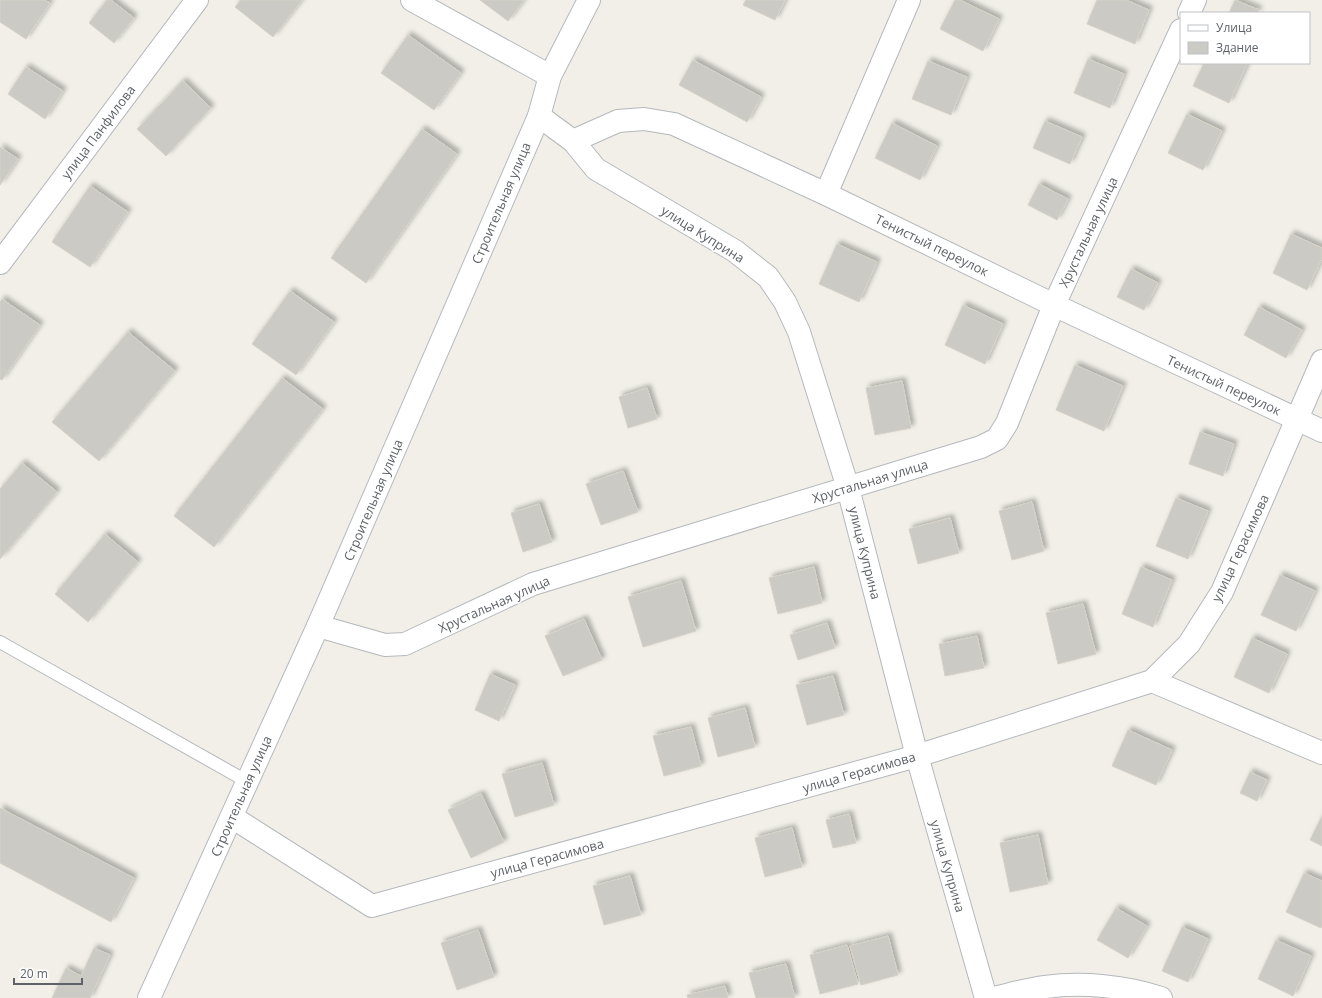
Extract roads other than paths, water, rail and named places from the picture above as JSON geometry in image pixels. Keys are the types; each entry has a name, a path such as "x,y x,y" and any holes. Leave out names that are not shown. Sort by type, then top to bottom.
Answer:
{"street":[{"name":"улица Панфилова","path":"0,263 197,0"},
{"path":"412,0 550,76"},
{"name":"Строительная улица","path":"150,998 318,626 538,116 550,76 589,0"},
{"path":"826,194 909,0"},
{"path":"1189,12 1195,0"},
{"name":"Хрустальная улица","path":"318,626 385,645 405,644 533,584 981,447 997,439 1007,423 1054,306 1180,32"},
{"path":"538,116 573,141"},
{"name":"Тенистый переулок","path":"573,141 618,121 644,119 674,124 826,194 1054,306 1322,431"},
{"name":"улица Куприна","path":"573,141 596,168 735,251 768,277 785,302 799,332 848,488 917,756 986,998"},
{"name":"улица Герасимова","path":"232,817 372,906 917,756 1152,681 1189,644 1222,592 1322,361"},
{"path":"1152,681 1322,753"},
{"path":"994,998 1045,987 1092,985 1146,993 1161,998"}],"lane":[{"path":"0,642 248,782"}]}
